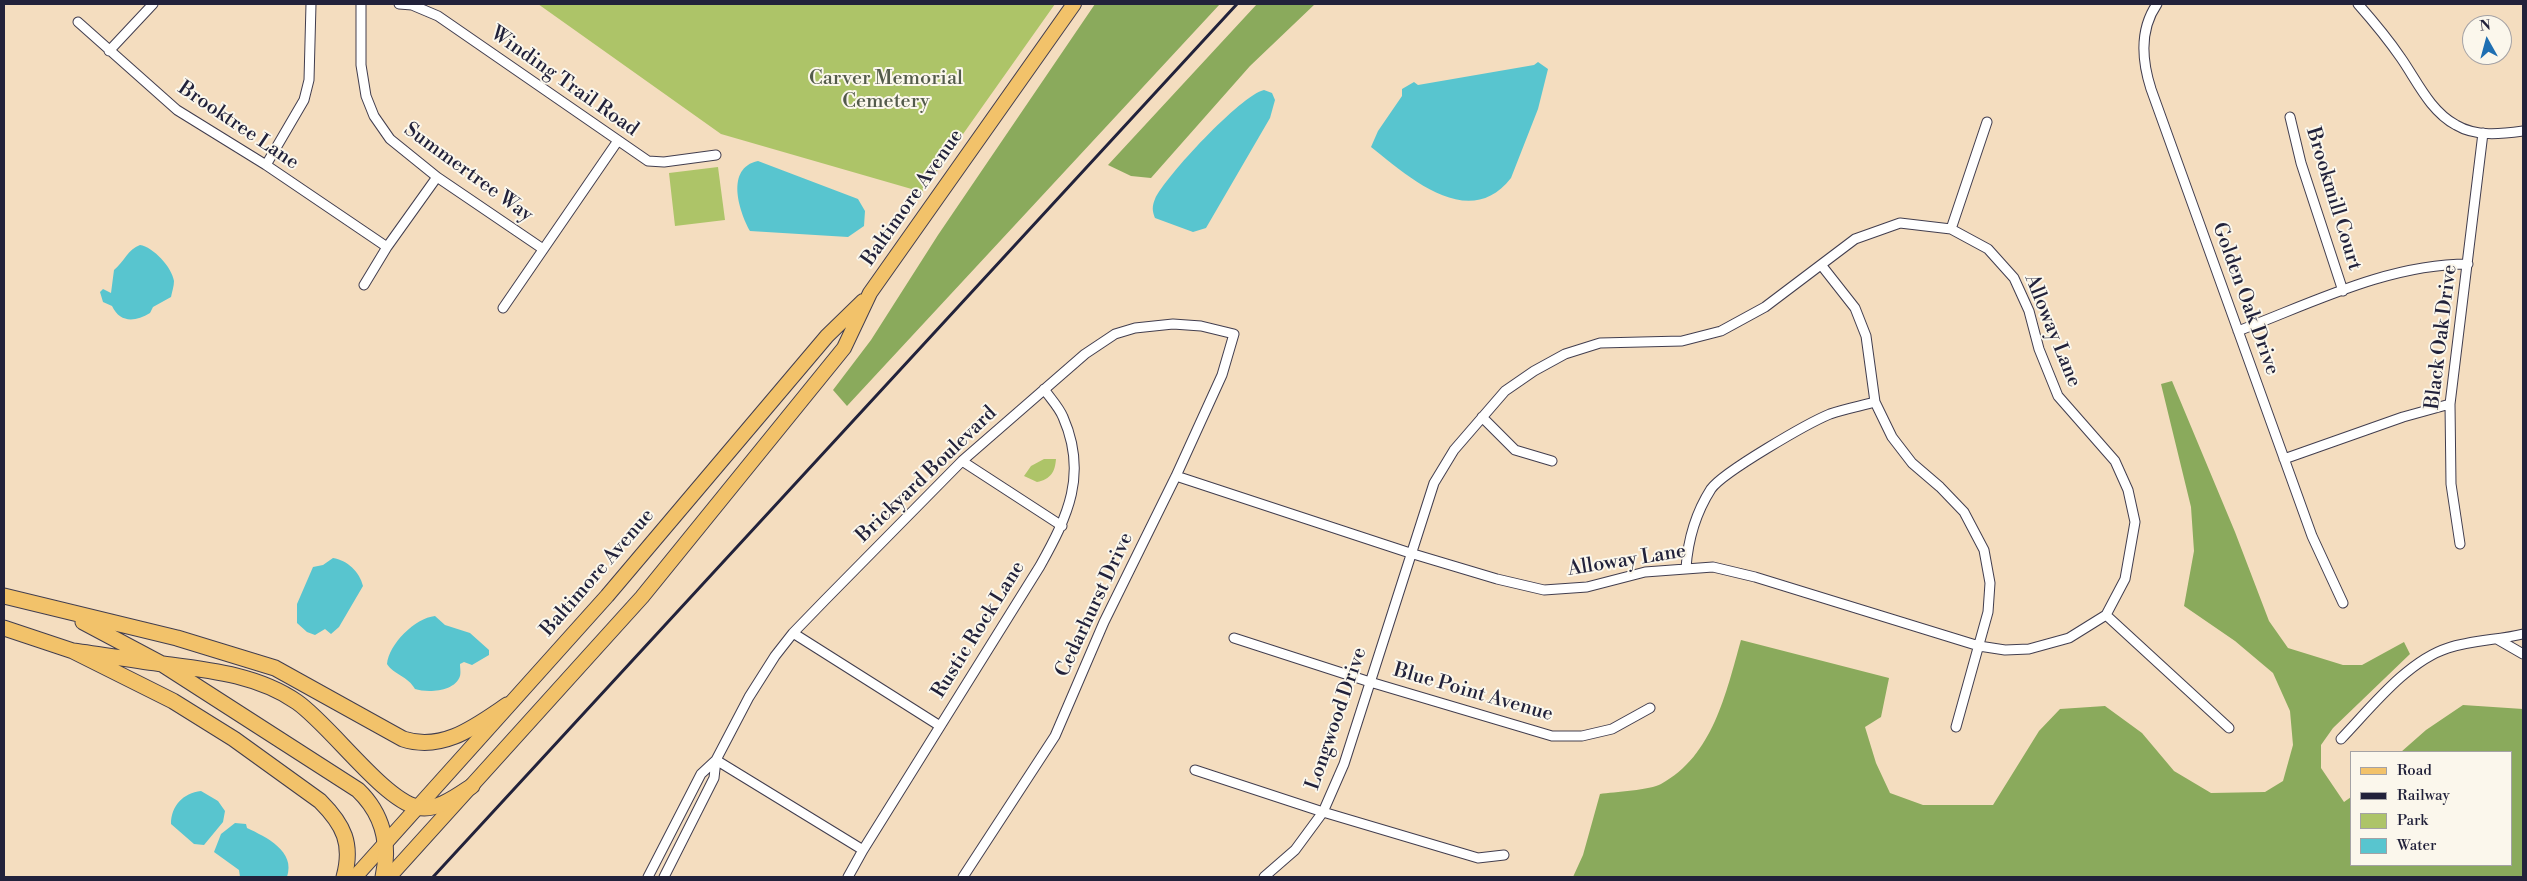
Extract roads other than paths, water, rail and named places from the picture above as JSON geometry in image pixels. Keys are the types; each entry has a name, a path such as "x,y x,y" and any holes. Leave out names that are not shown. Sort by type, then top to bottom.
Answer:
{"highway":[{"path":"4,596 178,638 275,668 410,741 432,742 449,739 474,728 507,705"},
{"path":"64,612 162,664 358,790 377,813 383,827 386,864 383,877"},
{"path":"4,628 73,651 174,701 234,739 320,801 342,827 348,844 348,860 344,877"},
{"path":"73,651 222,672 256,682 282,693 310,712 393,795 417,807 440,804 472,786"}],"main road":[{"name":"Baltimore Avenue","path":"355,877 507,705 607,596 827,336 870,293 1074,4"},
{"name":"Baltimore Avenue","path":"389,877 642,597 720,504 844,348 870,293"}],"street":[{"path":"109,51 153,4"},
{"path":"266,165 304,100 309,80 311,4"},
{"name":"Summertree Way","path":"361,4 361,65 366,96 374,116 395,144 437,177 543,249"},
{"name":"Winding Trail Road","path":"399,4 412,4 438,16 648,161 664,162 716,155"},
{"name":"Golden Oak Drive","path":"2157,4 2148,22 2145,34 2146,74 2324,567 2343,603"},
{"path":"2358,4 2392,46 2437,110 2456,125 2483,133 2523,132"},
{"name":"Brooktree Lane","path":"78,22 177,110 266,165 387,248"},
{"name":"Brookmill Court","path":"2290,117 2301,163 2343,292"},
{"path":"1951,229 1987,122"},
{"name":"Black Oak Drive","path":"2460,544 2452,484 2450,404 2483,133"},
{"path":"503,308 618,142"},
{"path":"364,285 387,248 437,177"},
{"name":"Alloway Lane","path":"1176,476 1410,553 1498,579 1544,590 1587,587 1645,572 1713,567 1755,577 1979,646 2004,650 2029,649 2069,638 2106,615 2125,579 2132,550 2135,522 2128,490 2115,462 2058,396 2038,349 2029,311 2014,278 1988,250 1951,229 1900,223 1855,239 1822,266 1765,307 1721,331 1682,341 1600,343 1565,354 1534,371 1505,391 1454,450 1434,483 1410,553"},
{"path":"2238,331 2414,268 2468,264"},
{"path":"1822,266 1855,308 1866,336 1875,402 1892,437 1912,463 1940,487 1964,512 1984,550 1990,583 1988,612 1956,727"},
{"name":"Brickyard Boulevard","path":"648,877 701,774 716,760 749,697 775,656 793,633 962,461 1102,341 1135,328 1173,324 1202,326 1234,334"},
{"name":"Cedarhurst Drive","path":"963,877 1055,736 1104,622 1176,476 1222,375 1234,334"},
{"name":"Rustic Rock Lane","path":"848,877 862,850 1040,566 1062,526 1071,501 1074,458 1062,416 1044,389"},
{"path":"1686,568 1688,539 1695,520 1712,487 1732,470 1830,414 1875,402"},
{"path":"2284,459 2404,417 2450,404"},
{"path":"1482,418 1515,450 1552,461"},
{"path":"962,461 1062,526"},
{"name":"Longwood Drive","path":"1264,877 1295,850 1323,812 1344,764 1410,553"},
{"path":"2106,615 2230,728"},
{"path":"793,633 940,726"},
{"path":"2341,740 2393,685 2425,659 2449,648 2523,634"},
{"name":"Blue Point Avenue","path":"1234,638 1370,682 1552,736 1582,736 1612,730 1650,708"},
{"path":"2497,639 2523,654"},
{"path":"716,760 862,850"},
{"name":"Brickyard Boulevard","path":"664,877 714,778 716,760"},
{"path":"1195,770 1323,812 1478,858 1504,854"}],"water":[{"path":"1538,62 1548,69 1538,109 1511,178 1494,193 1477,200 1458,200 1440,194 1403,172 1371,147 1378,131 1402,96 1402,89 1414,82 1418,85 1534,65"},
{"path":"1264,90 1272,93 1275,100 1270,118 1206,228 1193,232 1155,218 1153,204 1155,199 1173,173 1222,121 1253,95"},
{"path":"758,161 858,199 865,211 864,226 848,237 750,231 739,202 738,181 741,172 748,165"},
{"path":"140,245 151,250 161,258 170,270 174,285 171,297 153,307 150,313 139,318 128,319 119,316 112,306 103,302 100,292 103,289 111,293 114,270 132,249"},
{"path":"333,558 348,564 359,576 363,586 339,627 331,634 325,629 315,635 307,632 297,623 297,604 313,567 323,565"},
{"path":"435,616 445,625 470,633 489,650 489,655 472,665 464,662 460,664 460,676 453,685 447,688 433,691 415,689 409,681 390,668 387,664 389,656 404,633 419,622"},
{"path":"201,791 218,801 225,811 223,822 204,845 194,844 171,824 173,812 179,801 189,794"},
{"path":"235,823 246,824 247,828 278,846 287,860 289,868 287,877 240,877 239,870 214,852 221,834"}],"railway":[{"path":"433,877 1237,4"}],"park label":[{"name":"Carver Memorial Cemetery","path":"886,90"}]}
